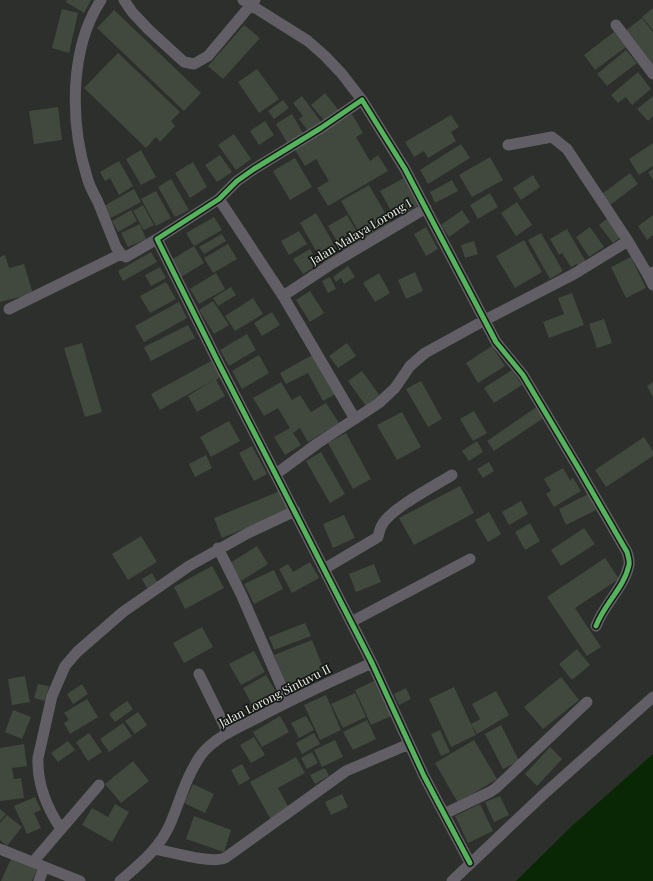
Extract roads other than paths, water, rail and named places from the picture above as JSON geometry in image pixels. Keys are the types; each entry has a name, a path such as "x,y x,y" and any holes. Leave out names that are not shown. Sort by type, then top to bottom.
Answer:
{"street":[{"path":"101,0 84,35 78,70 75,114 79,145 87,178 116,247 121,254 126,256 157,239 219,199 237,181 321,128 362,100"},
{"path":"124,0 132,12 149,30 184,62 189,64 194,64 208,56 250,1 314,46 342,74 362,100 405,169 426,208"},
{"path":"616,25 653,74"},
{"path":"508,144 552,137 567,149 651,277"},
{"path":"219,199 283,296 355,419"},
{"name":"Jalan Malaya Lorong I","path":"283,296 333,263 426,208 496,342 523,375 627,552 630,563 626,574 620,588 600,614 596,626"},
{"path":"157,239 218,362 372,663 409,744 470,863"},
{"path":"276,474 318,443 379,403 395,388 410,366 425,353 574,274 628,241"},
{"path":"9,309 121,254"},
{"path":"324,569 378,536 386,519 406,502 452,475"},
{"path":"61,829 52,816 44,798 37,766 52,696 65,666 75,655 123,612 189,566 218,548 295,511"},
{"path":"218,548 241,594 288,702"},
{"path":"351,622 470,559"},
{"name":"Jalan Lorong Sintuvu II","path":"120,881 155,849 171,823 185,785 200,757 205,751 228,733 288,702 372,663"},
{"path":"199,674 228,733"},
{"path":"452,881 544,794 653,697"},
{"path":"444,814 496,788 587,702"},
{"path":"155,849 209,860 219,860 225,858 346,771 409,744"},
{"path":"33,862 99,785"},
{"path":"0,849 80,881"},
{"path":"39,881 44,867"}]}
